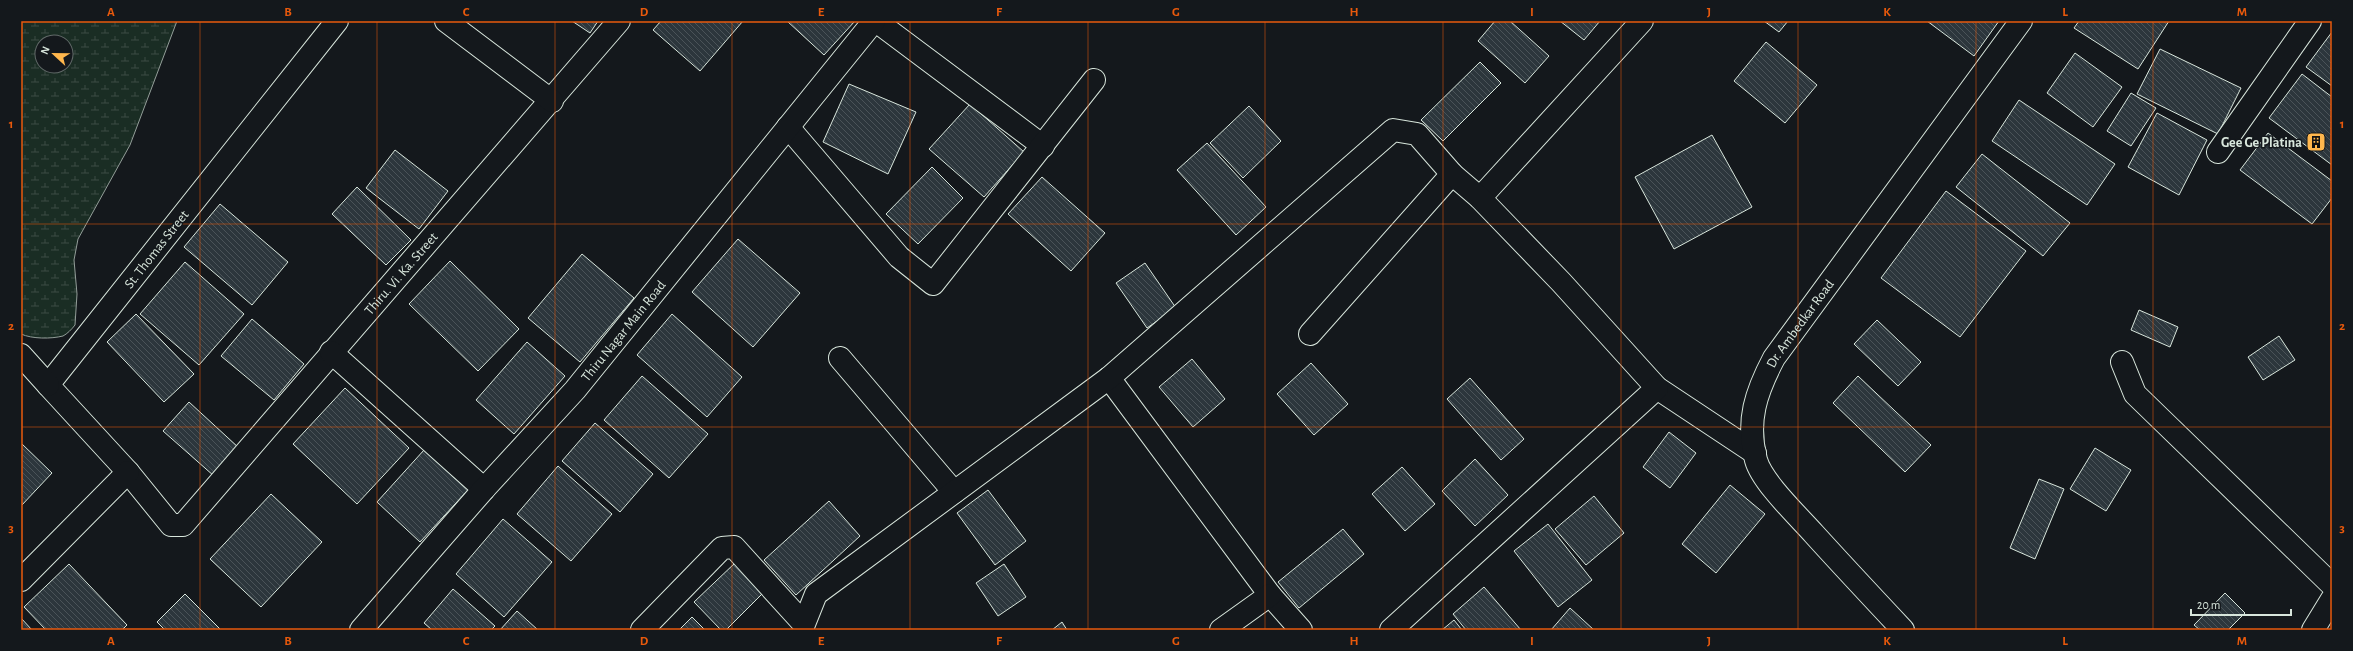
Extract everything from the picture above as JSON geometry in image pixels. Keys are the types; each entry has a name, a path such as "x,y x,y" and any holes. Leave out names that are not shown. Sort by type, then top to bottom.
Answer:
{"street":[{"name":"St. Thomas Street","path":"48,385 337,21"},
{"path":"446,21 552,101"},
{"name":"Thiru. Vi. Ka. Street","path":"128,472 171,525 183,525 331,352 552,101 619,21"},
{"path":"875,21 1043,146"},
{"name":"Thiru Nagar Main Road","path":"361,630 484,489 575,390 875,21"},
{"path":"1480,198 1642,21"},
{"name":"Dr. Ambedkar Road","path":"1903,630 1778,495 1757,461 1752,438 1753,411 1759,386 1774,358 2021,21"},
{"path":"2218,152 2310,21"},
{"path":"788,127 899,257 933,284 1094,80"},
{"path":"642,630 722,548 734,547 746,558 804,624 816,594 1109,378 1393,130 1417,134 1452,174 1480,198 1657,388 1755,453"},
{"path":"1310,334 1452,174"},
{"path":"331,352 484,489"},
{"path":"21,355 128,472 21,580"},
{"path":"840,358 954,492"},
{"path":"2122,362 2135,394 2332,585"},
{"path":"1109,378 1270,595 1301,630"},
{"path":"1391,630 1657,388"},
{"path":"1221,630 1270,595"},
{"path":"2313,630 2332,600"}],"green space":[{"path":"21,21 177,21 130,145 78,239 74,260 77,294 75,325 63,336 36,338 21,334"}],"building":[{"path":"572,21 598,21 590,33"},
{"path":"661,21 743,21 700,71 653,30"},
{"path":"787,21 855,21 824,55"},
{"path":"1495,21 1510,21 1549,56 1525,83 1478,41"},
{"path":"1560,21 1600,21 1584,40"},
{"path":"1764,21 1788,21 1779,32"},
{"path":"1927,21 1999,21 1974,56"},
{"path":"2079,21 2169,21 2138,69 2074,28"},
{"path":"2332,32 2332,86 2306,67"},
{"path":"1766,42 1817,85 1785,123 1734,81"},
{"path":"2160,49 2241,88 2218,134 2137,94"},
{"path":"2075,53 2122,87 2093,127 2047,93"},
{"path":"1480,62 1501,83 1443,141 1421,120"},
{"name":"Gee Ge Platina","path":"2302,74 2332,97 2332,165 2269,118"},
{"path":"849,84 916,112 888,174 823,142"},
{"path":"2131,93 2156,108 2131,146 2107,131"},
{"path":"2019,100 2115,164 2087,205 1992,141"},
{"path":"970,104 1024,152 984,197 929,149"},
{"path":"1249,106 1281,141 1243,178 1210,143"},
{"path":"2157,113 2207,140 2179,195 2128,167"},
{"path":"2268,133 2332,181 2332,198 2312,224 2240,170"},
{"path":"1712,135 1752,207 1674,249 1635,177"},
{"path":"1207,143 1266,207 1236,235 1177,170"},
{"path":"395,150 448,191 419,229 366,188"},
{"path":"1982,154 2070,223 2043,256 1956,187"},
{"path":"932,167 963,198 918,244 886,214"},
{"path":"1042,177 1105,233 1071,271 1008,214"},
{"path":"357,187 411,240 386,265 332,214"},
{"path":"1946,191 2026,251 1960,337 1881,278"},
{"path":"220,204 288,262 252,305 184,247"},
{"path":"738,239 800,293 753,347 692,292"},
{"path":"582,254 634,298 580,362 528,318"},
{"path":"450,261 519,329 478,371 409,304"},
{"path":"185,262 244,314 199,365 140,314"},
{"path":"1145,263 1176,308 1147,328 1116,283"},
{"path":"2139,310 2178,327 2170,347 2131,330"},
{"path":"136,314 194,374 164,402 107,342"},
{"path":"672,314 742,377 707,417 637,355"},
{"path":"252,319 304,364 274,400 221,356"},
{"path":"1877,320 1921,362 1898,386 1854,344"},
{"path":"2279,336 2295,360 2263,380 2248,357"},
{"path":"527,342 565,376 514,434 476,400"},
{"path":"1192,359 1225,399 1193,427 1159,387"},
{"path":"1311,363 1348,404 1314,435 1277,394"},
{"path":"642,376 708,434 669,478 604,420"},
{"path":"1858,376 1931,445 1905,472 1833,403"},
{"path":"1470,378 1524,439 1501,460 1447,399"},
{"path":"345,388 409,448 357,504 293,444"},
{"path":"189,402 239,448 214,476 163,431"},
{"path":"595,423 653,474 620,512 562,461"},
{"path":"1669,432 1696,453 1670,488 1643,467"},
{"path":"21,443 52,473 21,506"},
{"path":"2095,448 2131,470 2106,511 2070,489"},
{"path":"424,450 468,490 420,542 377,502"},
{"path":"1475,459 1508,495 1475,526 1442,491"},
{"path":"558,466 612,514 571,561 517,514"},
{"path":"1402,467 1435,504 1405,531 1372,494"},
{"path":"2039,479 2064,489 2035,559 2010,548"},
{"path":"1730,485 1765,514 1716,573 1682,544"},
{"path":"988,490 1026,541 995,565 957,513"},
{"path":"271,494 322,542 261,607 210,559"},
{"path":"1594,496 1624,533 1586,565 1555,529"},
{"path":"829,501 860,536 796,595 764,560"},
{"path":"503,519 552,562 504,617 456,574"},
{"path":"1548,524 1592,580 1558,607 1514,551"},
{"path":"1343,529 1364,554 1299,608 1278,582"},
{"path":"736,562 765,591 726,630 721,630 694,602"},
{"path":"69,564 127,625 122,630 46,630 24,607"},
{"path":"1004,564 1026,597 998,616 976,583"},
{"path":"1484,587 1521,630 1466,630 1453,614"},
{"path":"453,589 495,626 491,630 432,630 424,623"},
{"path":"2225,593 2245,613 2228,630 2200,630 2194,625"},
{"path":"185,594 221,630 165,630 157,622"},
{"path":"1570,608 1594,630 1551,630"},
{"path":"517,611 538,630 500,630"},
{"path":"692,617 705,630 679,630"},
{"path":"21,618 32,630 21,630"},
{"path":"1454,620 1462,630 1442,630"},
{"path":"1062,622 1067,630 1052,630"}],"place":[{"name":"Gee Ge Platina","path":"2316,142"}]}
